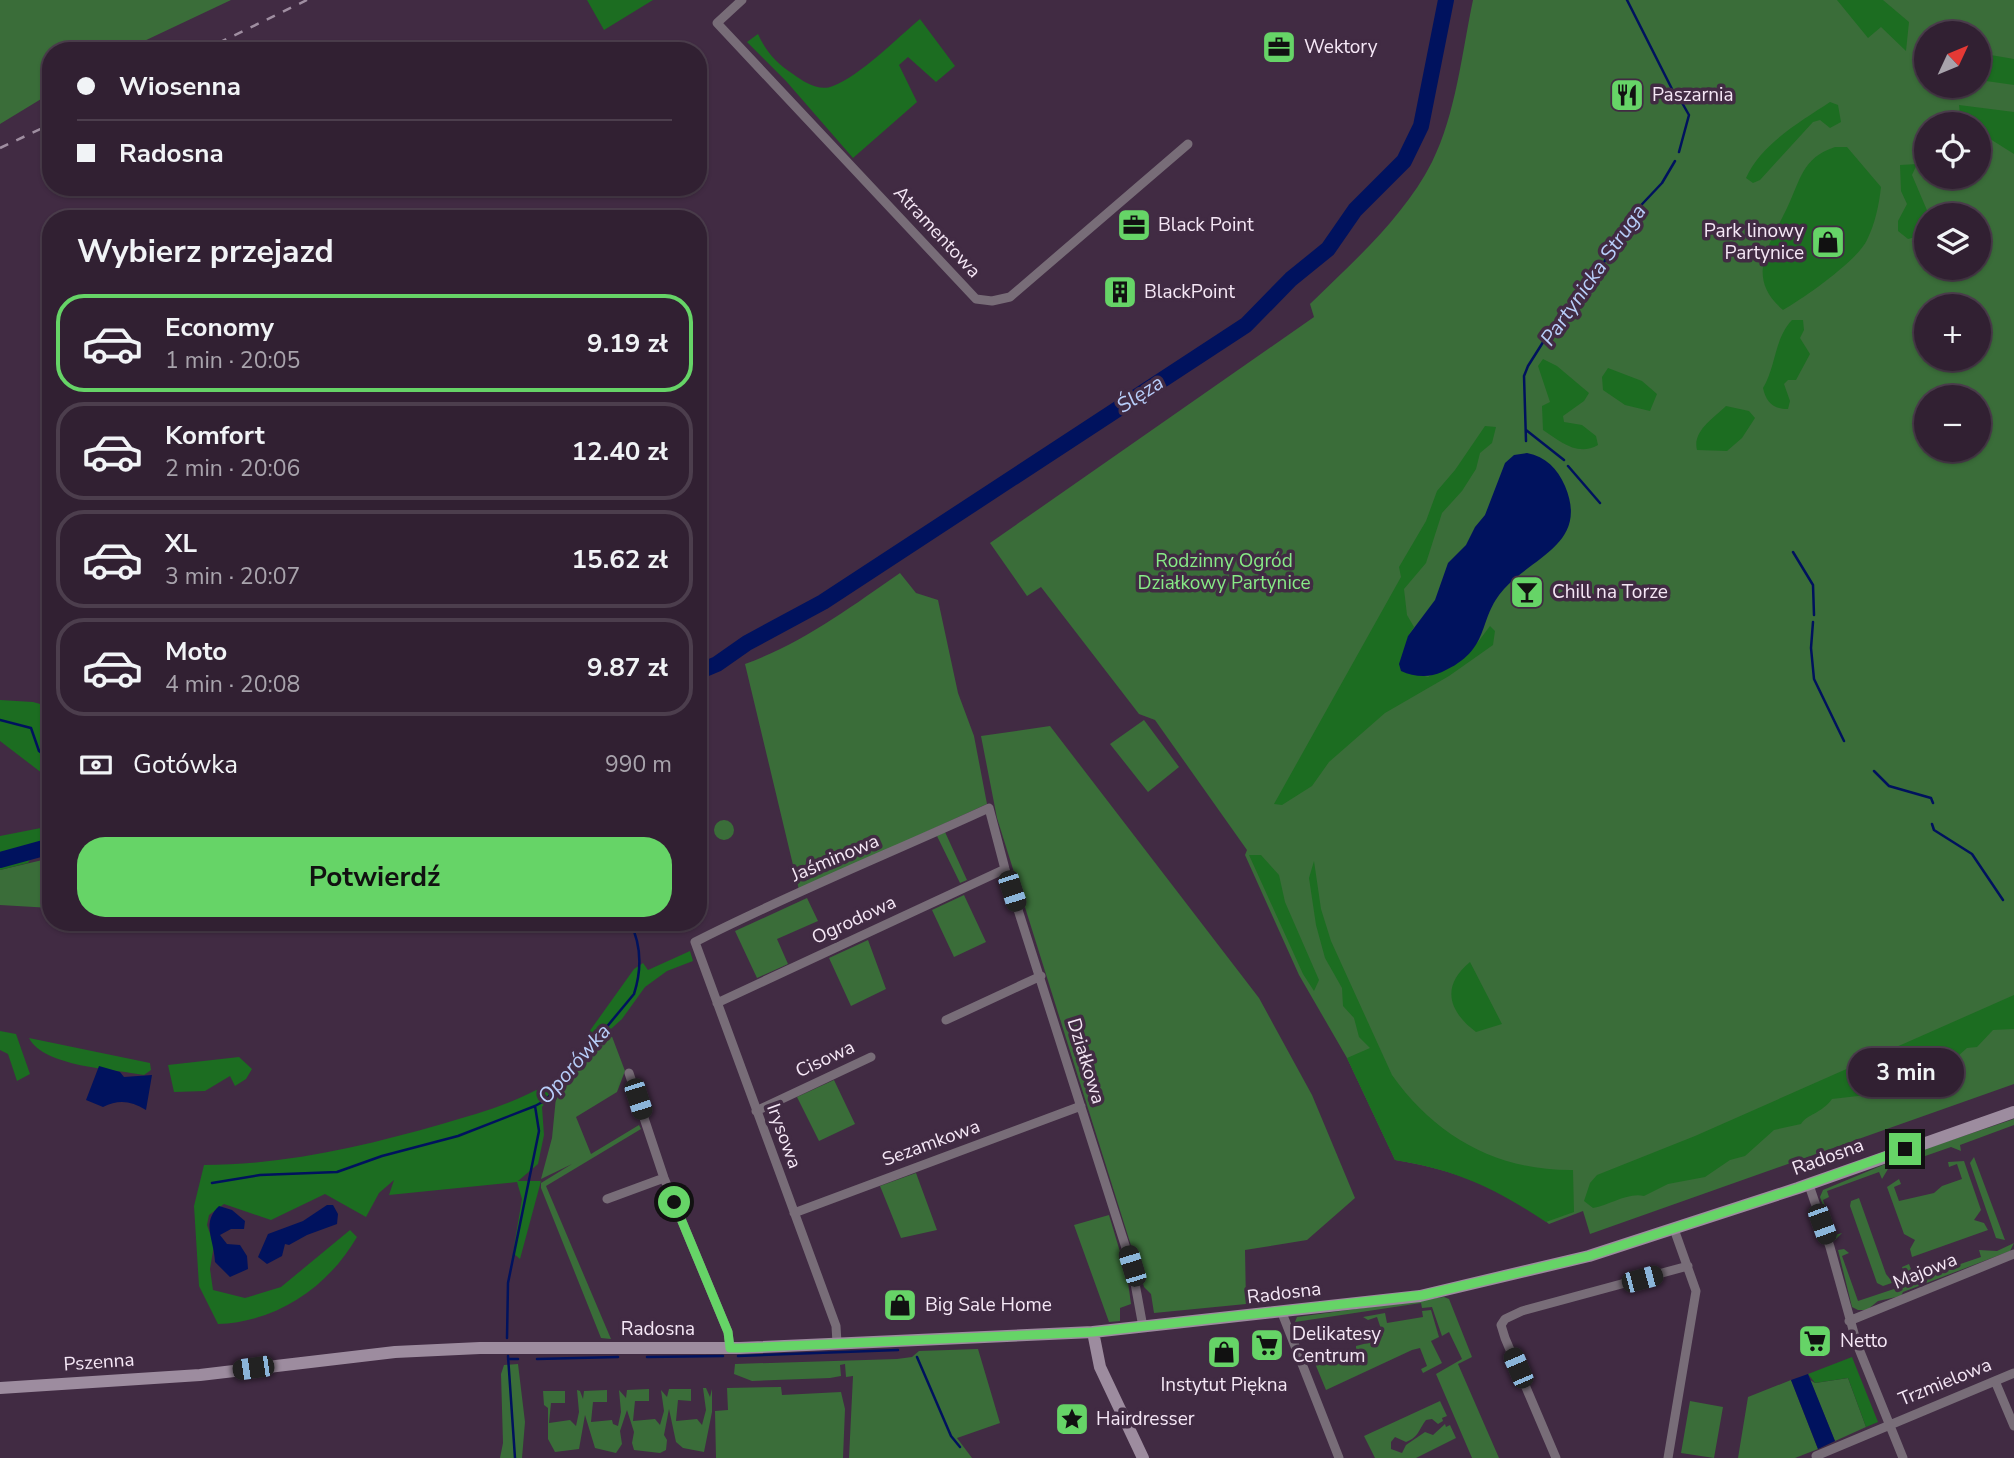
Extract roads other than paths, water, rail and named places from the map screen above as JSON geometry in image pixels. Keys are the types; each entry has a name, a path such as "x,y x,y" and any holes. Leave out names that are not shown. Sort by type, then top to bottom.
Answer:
{"street":[{"name":"Atramentowa","path":"742,0 718,23 976,299 992,302 1010,297 1188,144"},
{"name":"Działkowa","path":"989,808 1005,870 1132,1266 1143,1327"},
{"name":"Jaśminowa","path":"695,942 767,905 816,887 989,808"},
{"name":"Ogrodowa","path":"717,1003 1005,870"},
{"name":"Irysowa","path":"695,942 836,1326 837,1343"},
{"path":"947,1020 1041,976"},
{"name":"Cisowa","path":"756,1111 871,1057"},
{"path":"629,1073 664,1178 728,1332 730,1348"},
{"name":"Sezamkowa","path":"794,1213 1081,1106"},
{"name":"Radosna","path":"200,1375 395,1352 730,1348 1093,1332 1444,1291 1585,1258 1809,1185 2014,1112"},
{"path":"607,1199 664,1178"},
{"path":"1809,1185 1830,1247 1849,1321 1903,1458"},
{"path":"1668,1458 1696,1290 1674,1229"},
{"name":"Majowa","path":"1849,1321 2014,1254"},
{"path":"1556,1458 1505,1338 1501,1325 1505,1319 1516,1313 1688,1266"},
{"path":"1282,1312 1339,1458"},
{"path":"1093,1332 1100,1367 1143,1458"},
{"name":"Trzmielowa","path":"1816,1457 2014,1373"},
{"name":"Pszenna","path":"0,1388 200,1375"},
{"path":"1996,1381 2014,1426"}],"waterway":[{"name":"Ślęza","path":"707,668 823,602 1246,325 1291,279 1328,249 1355,210 1404,161 1421,126 1446,0"},
{"name":"Partynicka Struga","path":"1627,0 1673,91"},
{"name":"Partynicka Struga","path":"1679,152 1689,115 1681,101"},
{"name":"Partynicka Struga","path":"1526,441 1524,376 1528,366 1564,309 1590,287 1629,218 1662,183 1675,161"},
{"name":"Partynicka Struga","path":"1526,430 1564,460"},
{"name":"Partynicka Struga","path":"1568,466 1600,503"},
{"name":"Partynicka Struga","path":"1793,552 1813,585 1814,615"},
{"name":"Partynicka Struga","path":"1813,622 1811,648 1814,679 1844,741"},
{"path":"0,720 31,728 42,753"},
{"name":"Partynicka Struga","path":"1874,771 1889,786 1931,798 1933,803"},
{"name":"Partynicka Struga","path":"1932,824 1934,830 1972,854 2003,900"},
{"name":"Ślęza","path":"0,860 42,848"},
{"name":"Oporówka","path":"507,1338 508,1283 539,1131 535,1106 546,1100 634,994 639,958 634,931"},
{"path":"212,1183 260,1175 337,1172 382,1156 458,1136 535,1106"},
{"path":"738,1356 898,1350"},
{"name":"Oporówka","path":"508,1356 515,1458"},
{"path":"647,1357 723,1356"},
{"path":"537,1359 618,1357"},
{"path":"917,1357 951,1436 960,1447"},
{"path":"508,1359 518,1359"}],"railway":[{"path":"221,42 307,0"},
{"path":"0,148 42,128"}],"place":[{"name":"Wektory","path":"1279,47"},
{"name":"Paszarnia","path":"1627,95"},
{"name":"Black Point","path":"1134,225"},
{"name":"Park linowy Partynice","path":"1828,242"},
{"name":"BlackPoint","path":"1120,292"},
{"name":"Chill na Torze","path":"1527,592"},
{"name":"Big Sale Home","path":"900,1305"},
{"name":"Netto","path":"1815,1341"},
{"name":"Delikatesy Centrum","path":"1267,1345"},
{"name":"Instytut Piękna","path":"1224,1352"},
{"name":"Hairdresser","path":"1072,1419"}],"park label":[{"name":"Rodzinny Ogród Działkowy Partynice","path":"1224,572"}]}
